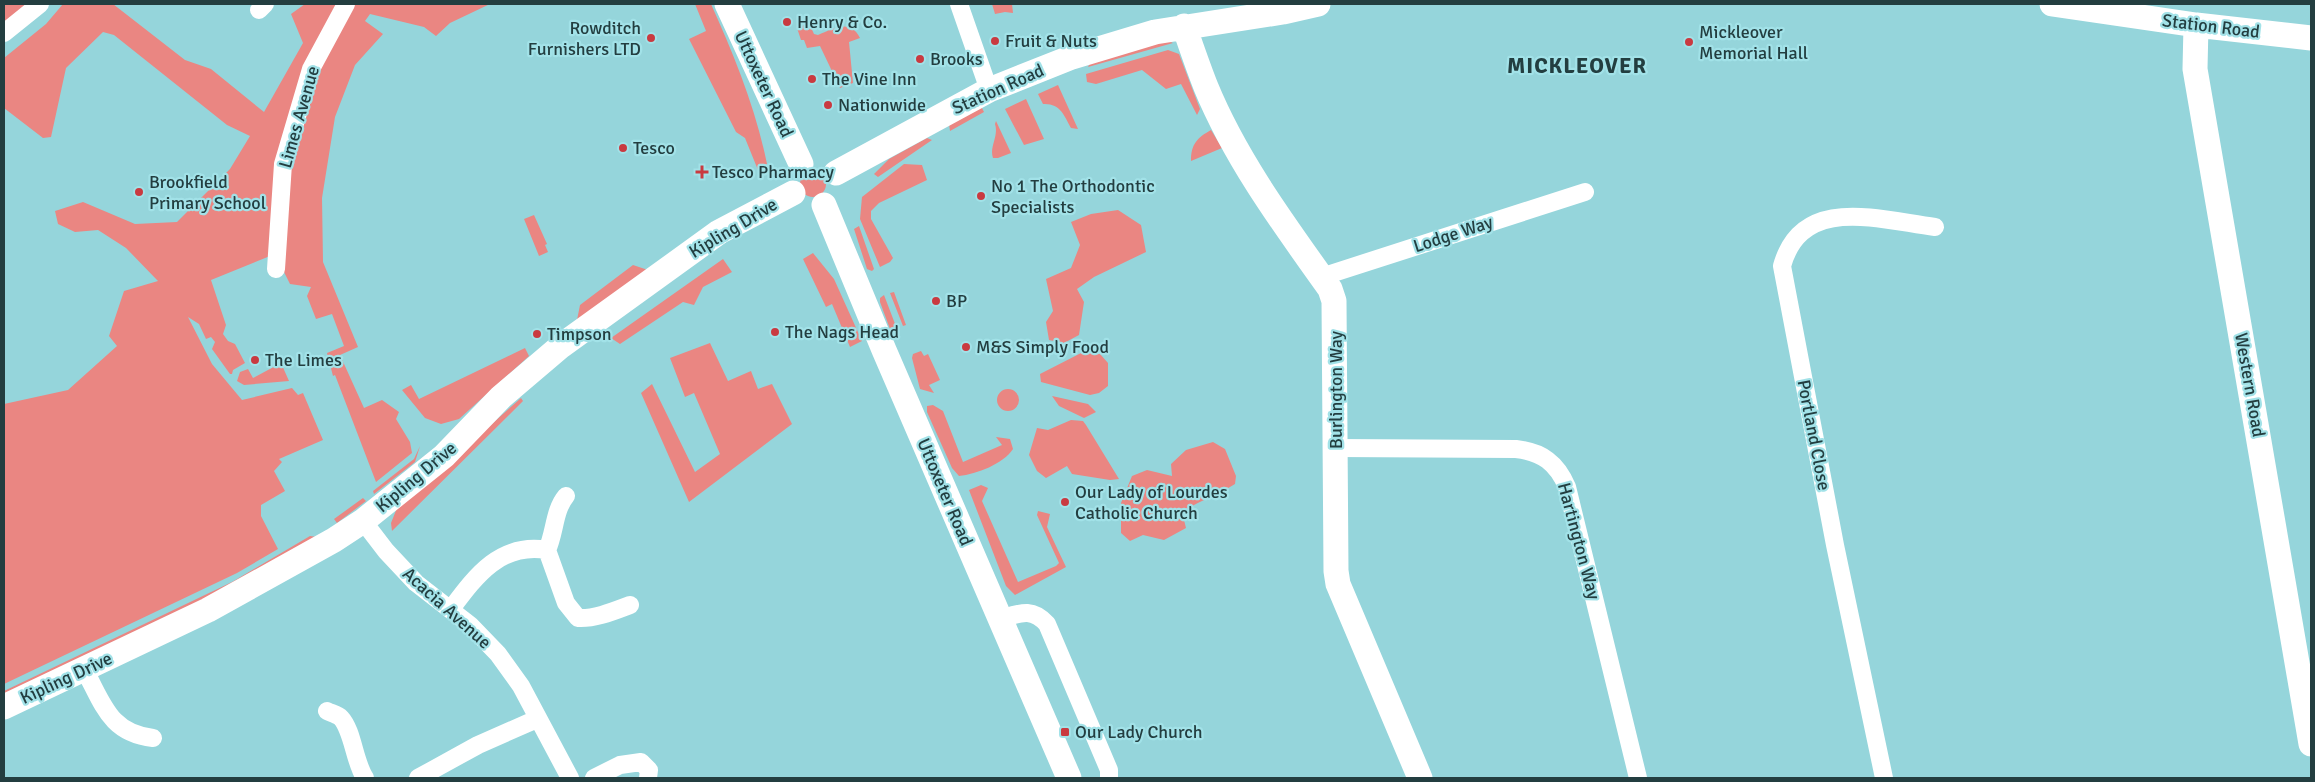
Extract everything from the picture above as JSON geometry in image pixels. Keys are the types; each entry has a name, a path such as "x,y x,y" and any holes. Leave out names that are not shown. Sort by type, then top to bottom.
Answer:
{"street":[{"path":"4,33 40,4"},
{"name":"Limes Avenue","path":"276,269 283,164 311,69 346,4"},
{"name":"Uttoxeter Road","path":"727,4 801,164"},
{"path":"959,4 988,90"},
{"name":"Station Road","path":"836,173 988,90 1072,57 1155,32 1283,12 1318,4"},
{"name":"Station Road","path":"2052,4 2196,25 2311,38"},
{"name":"Western Road","path":"2196,25 2195,69 2311,744"},
{"name":"Burlington Way","path":"1184,26 1206,88 1223,123 1278,213 1330,290 1336,311 1336,571 1338,584 1420,778"},
{"path":"813,160 821,162 828,164 836,173 837,188 832,198 824,205 816,207 801,205 792,194 790,187 791,177 801,164 813,160"},
{"name":"Lodge Way","path":"1321,277 1585,192"},
{"name":"Kipling Drive","path":"4,707 214,607 294,563 363,521 444,456 501,397 561,346 719,232 792,194"},
{"name":"Uttoxeter Road","path":"824,205 1069,778"},
{"name":"Portland Close","path":"1884,778 1835,545 1782,266 1789,246 1802,230 1827,218 1850,217 1935,227"},
{"name":"Hartington Way","path":"1336,448 1516,449 1537,453 1557,467 1567,487 1638,778"},
{"path":"566,496 558,510 554,534 547,550 564,598 578,618 607,613 630,605"},
{"name":"Acacia Avenue","path":"363,521 386,551 416,584 470,625 498,654 521,686 570,778"},
{"path":"451,609 481,571 491,564 511,553 533,549 547,550"},
{"path":"1000,619 1028,612 1039,615 1047,624 1109,770 1109,778"},
{"path":"84,669 113,722 137,736 153,738"},
{"path":"326,711 340,718 346,728 356,762 365,778"},
{"path":"418,778 478,744 537,719"},
{"path":"594,778 620,764 641,762 648,770 648,778"}],"shaded area":[{"path":"4,4 30,4 4,27"},
{"path":"63,4 113,4 185,60 211,69 264,112 303,43 291,14 305,4 490,4 450,23 436,36 424,27 370,14 365,21 383,34 355,65 335,117 322,198 323,262 358,347 340,355 364,408 382,400 399,412 396,419 410,442 412,453 376,482 335,375 333,376 327,353 344,346 332,314 316,319 307,296 311,287 290,284 275,254 211,280 226,325 223,334 228,341 235,344 245,363 230,374 212,349 215,342 211,337 206,339 199,324 188,317 212,364 242,400 292,388 298,395 303,393 323,440 279,459 282,462 274,471 285,491 261,505 261,516 278,549 237,573 4,684 4,404 68,390 117,346 109,336 124,291 158,281 126,248 98,230 75,232 58,224 55,211 83,202 135,224 177,222 230,169 250,136 227,125 114,35 103,32 66,68 51,137 43,138 4,108 4,58 46,24"},
{"path":"695,4 711,4 736,63 751,103 767,164 760,175 745,138 736,132 689,39 706,31"},
{"path":"992,4 1012,4 1013,13 995,14"},
{"path":"809,23 814,34 818,35 841,27 851,28 856,32 860,38 849,42 853,83 840,88 820,46 807,48 804,40 801,40 797,28"},
{"path":"1166,40 1173,43 1088,67 1091,61"},
{"path":"1168,50 1179,54 1200,109 1197,115 1181,84 1166,89 1142,70 1096,84 1087,82 1086,74"},
{"path":"1058,85 1078,129 1071,128 1064,114 1057,108 1049,104 1043,104 1038,94"},
{"path":"1026,99 1044,139 1024,145 1005,109"},
{"path":"981,106 984,112 950,131 949,124"},
{"path":"996,121 1011,153 993,158 992,150 996,133"},
{"path":"1211,130 1222,148 1191,161 1192,150 1196,142"},
{"path":"927,138 932,140 878,177 874,174 889,159"},
{"path":"904,164 922,165 927,180 879,203 871,211 871,219 893,258 890,262 880,267 860,219 862,197"},
{"path":"813,171 822,175 826,184 822,193 813,197 804,193 800,184 804,175"},
{"path":"1118,210 1141,225 1146,252 1094,277 1077,289 1084,302 1079,335 1064,343 1049,340 1046,322 1053,311 1046,279 1071,268 1080,245 1071,222 1091,214"},
{"path":"534,215 547,244 545,245 548,252 539,256 524,219"},
{"path":"859,226 874,269 872,271 867,269 854,229"},
{"path":"813,253 834,279 862,341 850,347 832,304 826,307 803,259"},
{"path":"723,259 732,272 703,287 694,305 683,302 620,344 611,338"},
{"path":"633,265 648,270 576,325 580,305"},
{"path":"894,292 906,325 903,326 890,293"},
{"path":"884,295 897,329 890,329 880,302 880,298"},
{"path":"710,343 728,381 751,371 758,389 772,384 792,424 689,502 641,393 652,384 695,472 720,454 694,393 685,397 670,358"},
{"path":"525,348 529,356 459,419 441,424 425,418 402,390 411,385 419,399"},
{"path":"921,351 924,356 928,354 940,380 929,385 934,393 920,389 912,358 913,354"},
{"path":"1083,352 1100,354 1108,363 1108,386 1099,393 1090,395 1041,382 1040,374"},
{"path":"281,363 289,381 244,385 237,381 240,372 248,369 253,378"},
{"path":"1008,389 1018,396 1019,400 1012,410 1008,411 998,404 997,400 1004,390"},
{"path":"1052,396 1088,404 1096,412 1084,418 1059,406"},
{"path":"521,398 523,401 392,531 391,523 397,508"},
{"path":"933,405 943,411 963,462 1002,445 996,437 1010,439 1013,449 996,464 974,473 959,476 952,468 927,412 927,406"},
{"path":"1071,420 1083,421 1119,479 1110,480 1072,474 1067,466 1046,478 1037,471 1029,455 1037,428 1048,430"},
{"path":"1213,442 1225,449 1236,476 1235,484 1182,512 1186,528 1164,540 1143,535 1130,541 1121,533 1121,503 1132,476 1147,470 1172,476 1171,464 1186,450"},
{"path":"420,446 415,462 374,494 373,491 414,459"},
{"path":"981,485 988,488 982,501 1018,582 1059,563 1037,515 1038,511 1050,514 1047,527 1066,567 1015,595 1006,586 969,490"},
{"path":"363,498 366,501 337,523 334,519"},
{"path":"310,536 317,537 235,585 4,696 4,691 232,582"}],"place":[{"name":"Henry & Co.","path":"787,22"},
{"name":"Rowditch Furnishers LTD","path":"651,38"},
{"name":"Fruit & Nuts","path":"995,41"},
{"name":"Mickleover Memorial Hall","path":"1689,42"},
{"name":"Brooks","path":"920,59"},
{"name":"The Vine Inn","path":"812,79"},
{"name":"Nationwide","path":"828,105"},
{"name":"Tesco","path":"623,148"},
{"name":"Tesco Pharmacy","path":"702,172"},
{"name":"Brookfield Primary School","path":"139,192"},
{"name":"No 1 The Orthodontic Specialists","path":"981,196"},
{"name":"BP","path":"936,301"},
{"name":"The Nags Head","path":"775,332"},
{"name":"Timpson","path":"537,334"},
{"name":"M&S Simply Food","path":"966,347"},
{"name":"The Limes","path":"255,360"},
{"name":"Our Lady of Lourdes Catholic Church","path":"1065,502"},
{"name":"Our Lady Church","path":"1065,732"}],"district":[{"name":"MICKLEOVER","path":"1577,65"}]}
